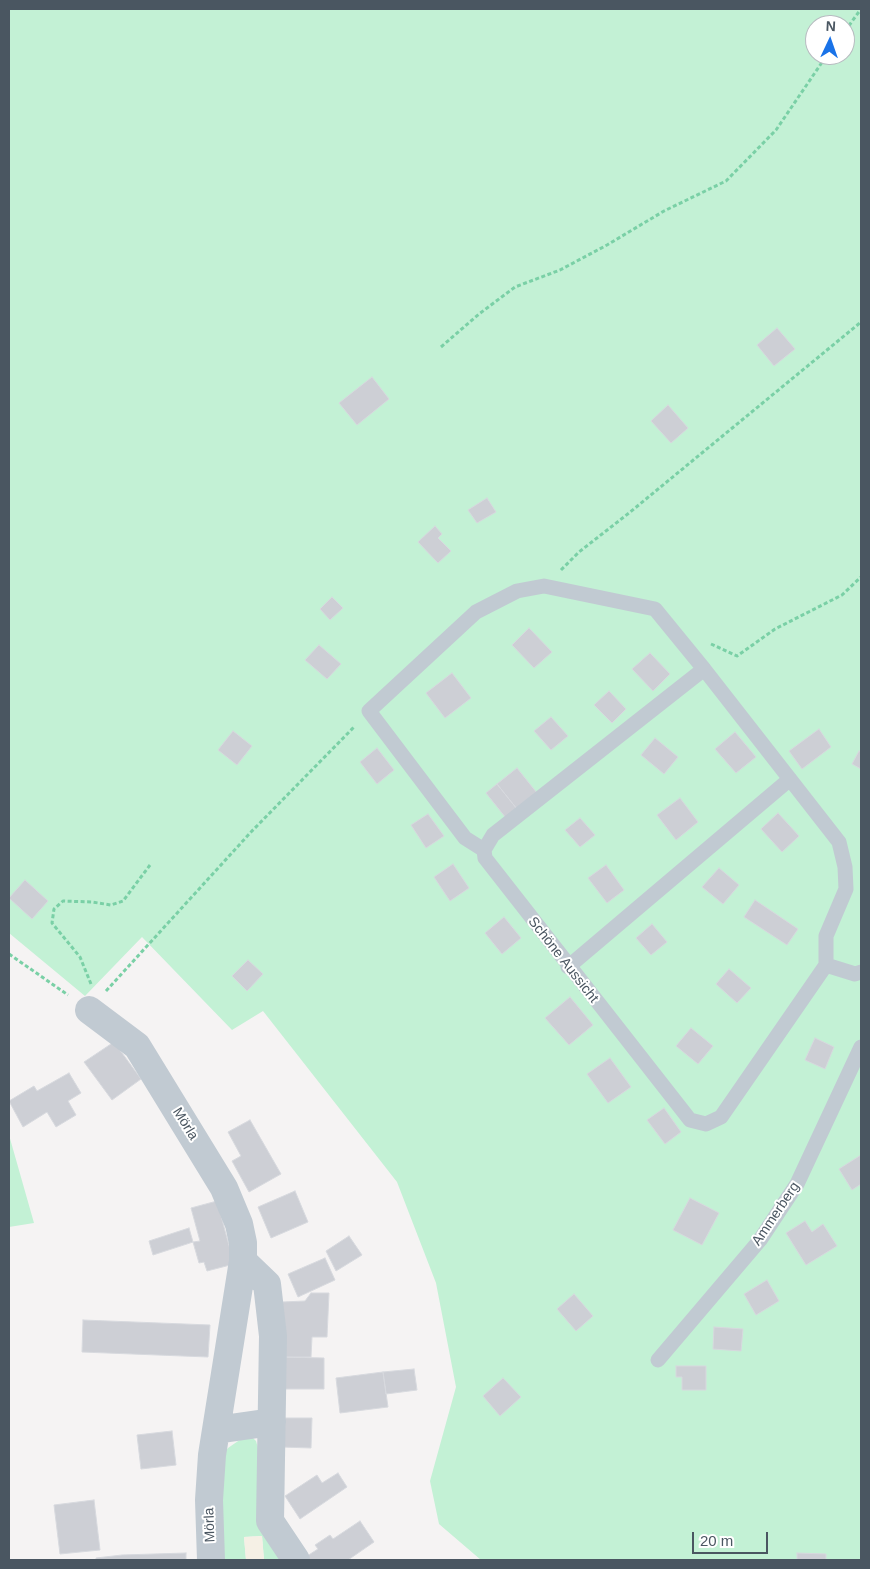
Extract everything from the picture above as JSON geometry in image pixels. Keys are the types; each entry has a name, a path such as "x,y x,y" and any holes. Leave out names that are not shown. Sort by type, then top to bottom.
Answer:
{"street":[{"name":"Mörla","path":"89,1010 137,1046 224,1188 239,1224 243,1243 243,1261 212,1455 209,1500 211,1560"},
{"path":"243,1261 267,1284 274,1336 270,1521 296,1560"},
{"path":"216,1430 272,1422"}],"lane":[{"path":"704,669 493,835 484,850 465,838 369,711 476,612 517,591 544,586 655,609 704,669 839,842 845,867 846,889 826,936 826,965 855,974 861,972"},
{"path":"568,967 790,779"},
{"name":"Schöne Aussicht","path":"484,850 485,858 568,967 690,1120 706,1124 721,1117 826,965"},
{"name":"Ammerberg","path":"658,1360 760,1240 797,1184 861,1047"}],"path":[{"path":"442,347 514,287 560,270 664,211 726,181 776,130 820,65"},
{"path":"544,586 579,552 861,322"},
{"path":"703,641 737,656 775,629 842,595 861,577"},
{"path":"89,1010 251,832 369,711"},
{"path":"89,1010 91,983 80,957 52,923 54,909 63,901 112,905 123,901 150,865"},
{"path":"9,954 89,1010"}],"green space":[{"path":"9,9 861,9 861,1560 481,1560 439,1524 430,1481 456,1387 436,1283 397,1182 263,1011 232,1030 142,937 85,996 9,933"},
{"path":"9,1135 34,1223 9,1227"},
{"path":"253,1438 258,1448 282,1560 264,1560 262,1536 244,1537 246,1560 217,1560 220,1459 228,1448 241,1439"}],"sand":[{"path":"262,1536 264,1560 246,1560 244,1537"}],"building":[{"path":"777,328 795,349 774,366 757,345"},
{"path":"372,377 389,399 357,425 339,403"},
{"path":"668,405 688,428 671,443 651,421"},
{"path":"487,498 496,512 477,523 468,510"},
{"path":"435,526 442,534 438,538 451,551 438,563 418,542"},
{"path":"332,597 343,608 330,620 320,609"},
{"path":"529,628 552,652 534,668 512,645"},
{"path":"319,645 341,664 327,679 305,660"},
{"path":"650,653 670,674 653,691 632,669"},
{"path":"452,673 471,698 445,718 426,693"},
{"path":"609,691 626,709 612,723 594,705"},
{"path":"551,717 568,736 551,750 534,731"},
{"path":"819,729 831,747 802,769 789,751"},
{"path":"233,731 252,746 237,765 218,750"},
{"path":"735,732 756,757 736,773 715,749"},
{"path":"655,738 678,757 664,774 641,755"},
{"path":"377,748 394,770 377,784 360,762"},
{"path":"859,751 861,752 861,769 852,764"},
{"path":"517,768 537,793 517,809 497,784"},
{"path":"497,784 517,809 506,818 486,793"},
{"path":"680,798 698,822 676,840 657,815"},
{"path":"778,813 799,836 782,852 761,829"},
{"path":"428,814 444,836 426,848 411,825"},
{"path":"580,818 595,835 580,847 565,830"},
{"path":"453,864 469,888 450,901 434,877"},
{"path":"606,865 624,890 607,903 588,878"},
{"path":"719,868 739,885 723,904 702,887"},
{"path":"25,880 48,901 32,919 9,898"},
{"path":"755,900 798,929 787,945 744,917"},
{"path":"504,917 521,938 502,954 485,933"},
{"path":"652,924 667,942 651,955 636,938"},
{"path":"248,960 263,974 247,991 232,976"},
{"path":"729,969 751,988 737,1003 716,984"},
{"path":"570,997 593,1025 569,1045 545,1018"},
{"path":"691,1028 713,1046 698,1064 676,1046"},
{"path":"815,1038 834,1047 825,1069 805,1060"},
{"path":"114,1042 141,1079 112,1100 84,1062"},
{"path":"610,1058 631,1087 608,1103 587,1074"},
{"path":"69,1073 81,1093 68,1101 76,1115 56,1127 47,1112 23,1127 9,1101 34,1086 37,1091"},
{"path":"664,1108 681,1132 665,1144 647,1120"},
{"path":"250,1120 281,1174 249,1192 232,1161 241,1156 228,1132"},
{"path":"861,1155 861,1184 852,1190 839,1169"},
{"path":"295,1191 308,1222 271,1238 258,1207"},
{"path":"690,1198 719,1213 702,1245 673,1230"},
{"path":"217,1201 234,1264 207,1271 204,1262 199,1263 193,1242 200,1241 191,1208"},
{"path":"805,1221 812,1232 823,1224 837,1246 806,1265 786,1233"},
{"path":"189,1228 193,1242 153,1255 149,1241"},
{"path":"349,1236 362,1255 336,1271 326,1251"},
{"path":"325,1258 335,1280 298,1297 288,1274"},
{"path":"767,1280 779,1301 756,1315 744,1294"},
{"path":"311,1293 329,1293 327,1337 312,1337 311,1357 280,1357 282,1302 305,1301"},
{"path":"574,1294 593,1316 576,1331 557,1309"},
{"path":"83,1320 210,1325 208,1357 82,1352"},
{"path":"714,1327 743,1329 741,1351 713,1349"},
{"path":"280,1357 324,1358 324,1389 280,1389"},
{"path":"676,1366 706,1366 706,1390 682,1390 682,1377 676,1377"},
{"path":"414,1369 417,1390 386,1394 383,1372"},
{"path":"383,1372 388,1407 340,1413 336,1378"},
{"path":"503,1378 521,1397 500,1416 483,1396"},
{"path":"282,1418 312,1418 311,1448 281,1447"},
{"path":"172,1431 176,1465 141,1469 137,1435"},
{"path":"338,1473 347,1487 300,1519 285,1496 317,1475 322,1483"},
{"path":"94,1500 100,1550 60,1554 54,1505"},
{"path":"360,1521 374,1542 348,1560 306,1560 304,1558 318,1549 315,1545 330,1535 333,1539"},
{"path":"186,1553 186,1560 96,1560 96,1558 122,1555"},
{"path":"797,1553 826,1554 826,1560 797,1560"}]}
